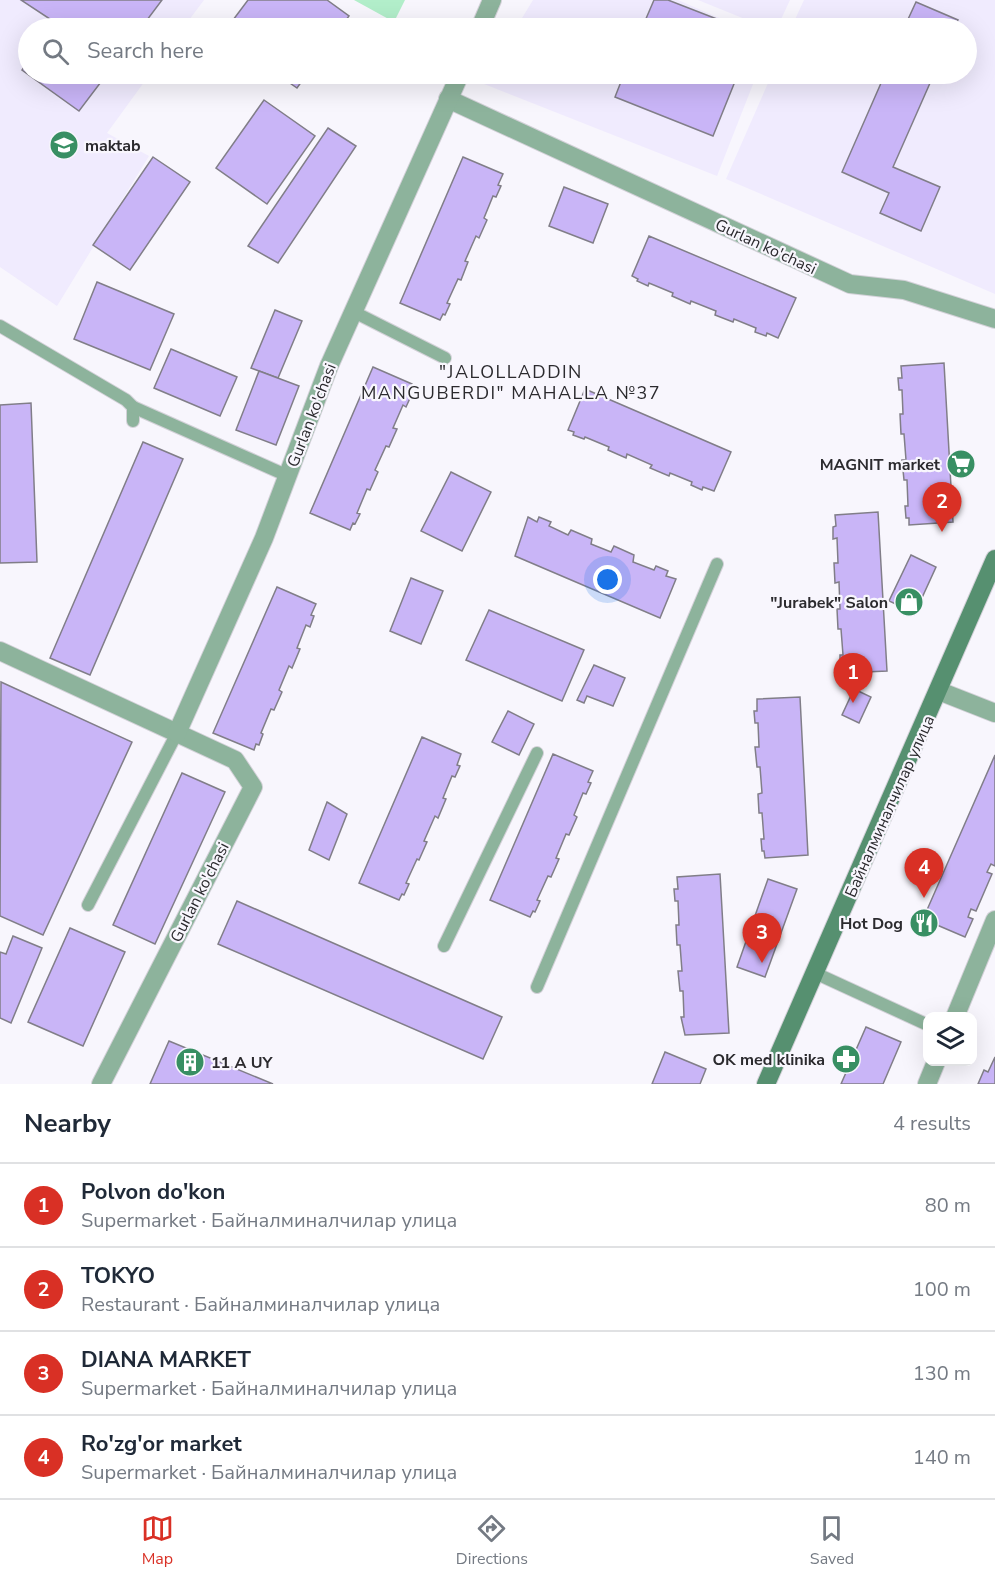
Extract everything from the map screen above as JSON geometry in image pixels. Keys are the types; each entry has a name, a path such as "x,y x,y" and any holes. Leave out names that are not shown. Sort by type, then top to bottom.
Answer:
{"street":[{"path":"484,18 492,0"},
{"name":"Gurlan ko'chasi","path":"177,733 264,538 329,366 455,84"},
{"name":"Gurlan ko'chasi","path":"448,99 850,284 904,290 995,319"},
{"name":"Байналминалчилар улица","path":"766,1084 995,559"},
{"name":"Gurlan ko'chasi","path":"0,651 235,760 253,787 101,1084"},
{"path":"939,691 995,713"},
{"path":"957,1012 995,920"},
{"path":"927,1084 934,1066"}],"lane":[{"path":"354,312 445,358"},
{"path":"0,326 133,406 288,476"},
{"path":"133,406 133,422"},
{"path":"537,987 717,564"},
{"path":"88,905 177,733"},
{"path":"444,946 537,753"},
{"path":"815,973 923,1023"}],"shaded area":[{"name":"maktab","path":"0,0 204,0 190,18 18,18 18,84 143,84 107,133 149,156 57,306 0,267"},
{"path":"533,0 678,0 719,18 522,18"},
{"path":"698,0 790,0 782,18 742,18"},
{"path":"804,0 995,0 995,294 726,179 768,84 977,84 977,18 796,18"},
{"path":"484,84 753,84 717,176"}],"green space":[{"path":"354,0 405,0 396,18 387,18"}],"building":[{"path":"21,0 162,0 148,18 48,18"},
{"path":"248,0 327,0 349,16 348,18 234,18"},
{"path":"654,0 668,0 714,18 646,18"},
{"path":"916,2 953,18 909,18"},
{"path":"41,84 99,84 79,111"},
{"path":"620,84 734,84 713,136 615,97"},
{"path":"881,84 930,84 893,167 940,187 921,231 880,213 889,193 842,172"},
{"path":"264,100 315,136 267,204 216,168"},
{"path":"328,128 356,146 278,263 248,246"},
{"path":"153,157 190,182 130,270 93,245"},
{"path":"463,157 503,174 498,185 501,186 496,197 493,196 484,218 487,220 479,238 476,236 465,261 468,262 461,280 458,279 447,303 450,304 440,320 400,303"},
{"path":"564,187 608,204 593,243 549,226"},
{"path":"649,236 796,298 778,338 767,333 766,336 755,332 756,328 734,319 733,322 715,315 716,311 691,301 690,304 672,296 673,293 649,283 648,286 637,281 638,279 632,276"},
{"path":"97,282 174,314 150,370 74,339"},
{"path":"275,310 302,321 278,378 251,368"},
{"path":"171,349 237,377 220,416 154,388"},
{"path":"944,363 953,522 909,525 905,506 908,506 907,480 904,480 902,460 906,460 904,434 901,434 902,390 899,390 898,378 902,378 901,366"},
{"path":"373,367 412,384 408,395 411,396 406,407 403,405 393,428 397,429 389,447 386,446 375,470 378,472 370,490 367,489 357,513 360,514 350,530 310,513"},
{"path":"259,371 299,386 276,445 236,430"},
{"path":"585,389 731,452 714,491 703,487 702,490 691,485 692,482 650,468 652,465 627,454 626,458 608,450 609,447 585,437 584,439 573,435 574,432 568,430"},
{"path":"31,403 37,562 0,563 0,405"},
{"path":"143,442 183,459 90,675 50,658"},
{"path":"451,472 491,492 462,551 421,531"},
{"path":"878,512 887,671 843,673 843,666 840,666 840,655 843,655 837,609 840,609 839,582 835,583 834,563 838,563 837,538 833,539 833,527 836,526 835,515"},
{"path":"528,517 537,522 539,517 551,522 549,526 568,535 571,530 592,539 591,544 611,552 614,546 634,555 633,562 654,570 656,566 668,571 666,576 676,579 660,618 515,556"},
{"path":"911,555 936,567 915,613 889,601"},
{"path":"411,578 443,591 421,644 390,631"},
{"path":"277,587 316,604 311,615 314,616 310,627 306,625 297,648 300,649 292,668 289,666 279,690 282,692 274,710 271,709 261,733 263,734 259,745 256,744 254,750 213,733"},
{"path":"489,610 584,650 562,701 466,660"},
{"path":"594,665 625,678 613,706 587,696 584,703 577,700"},
{"path":"1,682 132,742 43,935 0,916"},
{"path":"854,689 871,697 859,723 842,715"},
{"path":"800,697 808,855 765,858 761,839 764,839 762,813 759,813 758,794 762,793 760,767 757,767 755,747 759,747 758,723 755,723 754,711 757,711 757,699"},
{"path":"508,711 534,724 519,755 492,742"},
{"path":"422,737 461,754 457,765 460,766 455,777 452,776 438,818 435,816 424,841 427,842 406,883 409,884 399,900 359,883"},
{"path":"553,754 593,771 588,782 591,783 586,794 583,793 574,815 577,817 569,835 566,834 556,858 559,859 537,900 540,901 535,912 533,911 530,917 490,900"},
{"path":"995,755 995,866 991,864 987,872 992,874 976,911 971,909 968,917 973,919 965,937 923,919"},
{"path":"182,773 225,792 155,944 113,925"},
{"path":"327,802 347,814 329,860 309,850"},
{"path":"720,874 729,1033 685,1035 681,1017 684,1017 683,991 680,991 678,971 682,971 680,945 677,945 678,901 675,901 674,889 678,889 677,877"},
{"path":"768,879 797,889 765,977 737,967"},
{"path":"237,901 502,1017 483,1059 218,944"},
{"path":"70,928 125,952 83,1046 28,1022"},
{"path":"13,936 42,948 11,1023 0,1018 0,952 6,954"},
{"path":"866,1027 901,1042 883,1084 841,1084"},
{"name":"11 A UY","path":"169,1041 273,1084 150,1084"},
{"path":"665,1052 706,1069 700,1084 652,1084"},
{"path":"995,1057 995,1084 978,1084 984,1070 988,1072"}],"place":[{"name":"maktab","path":"64,145"},
{"name":"MAGNIT market","path":"961,464"},
{"name":"TOKYO","path":"942,532"},
{"name":"\"Jurabek\" Salon","path":"909,602"},
{"name":"Polvon do'kon","path":"853,703"},
{"name":"Ro'zg'or market","path":"924,898"},
{"name":"Hot Dog","path":"924,923"},
{"name":"DIANA MARKET","path":"762,963"},
{"name":"OK med klinika","path":"846,1059"},
{"name":"11 A UY","path":"190,1062"}],"district":[{"name":"\"JALOLLADDIN MANGUBERDI\" MAHALLA №37","path":"511,382"}]}
